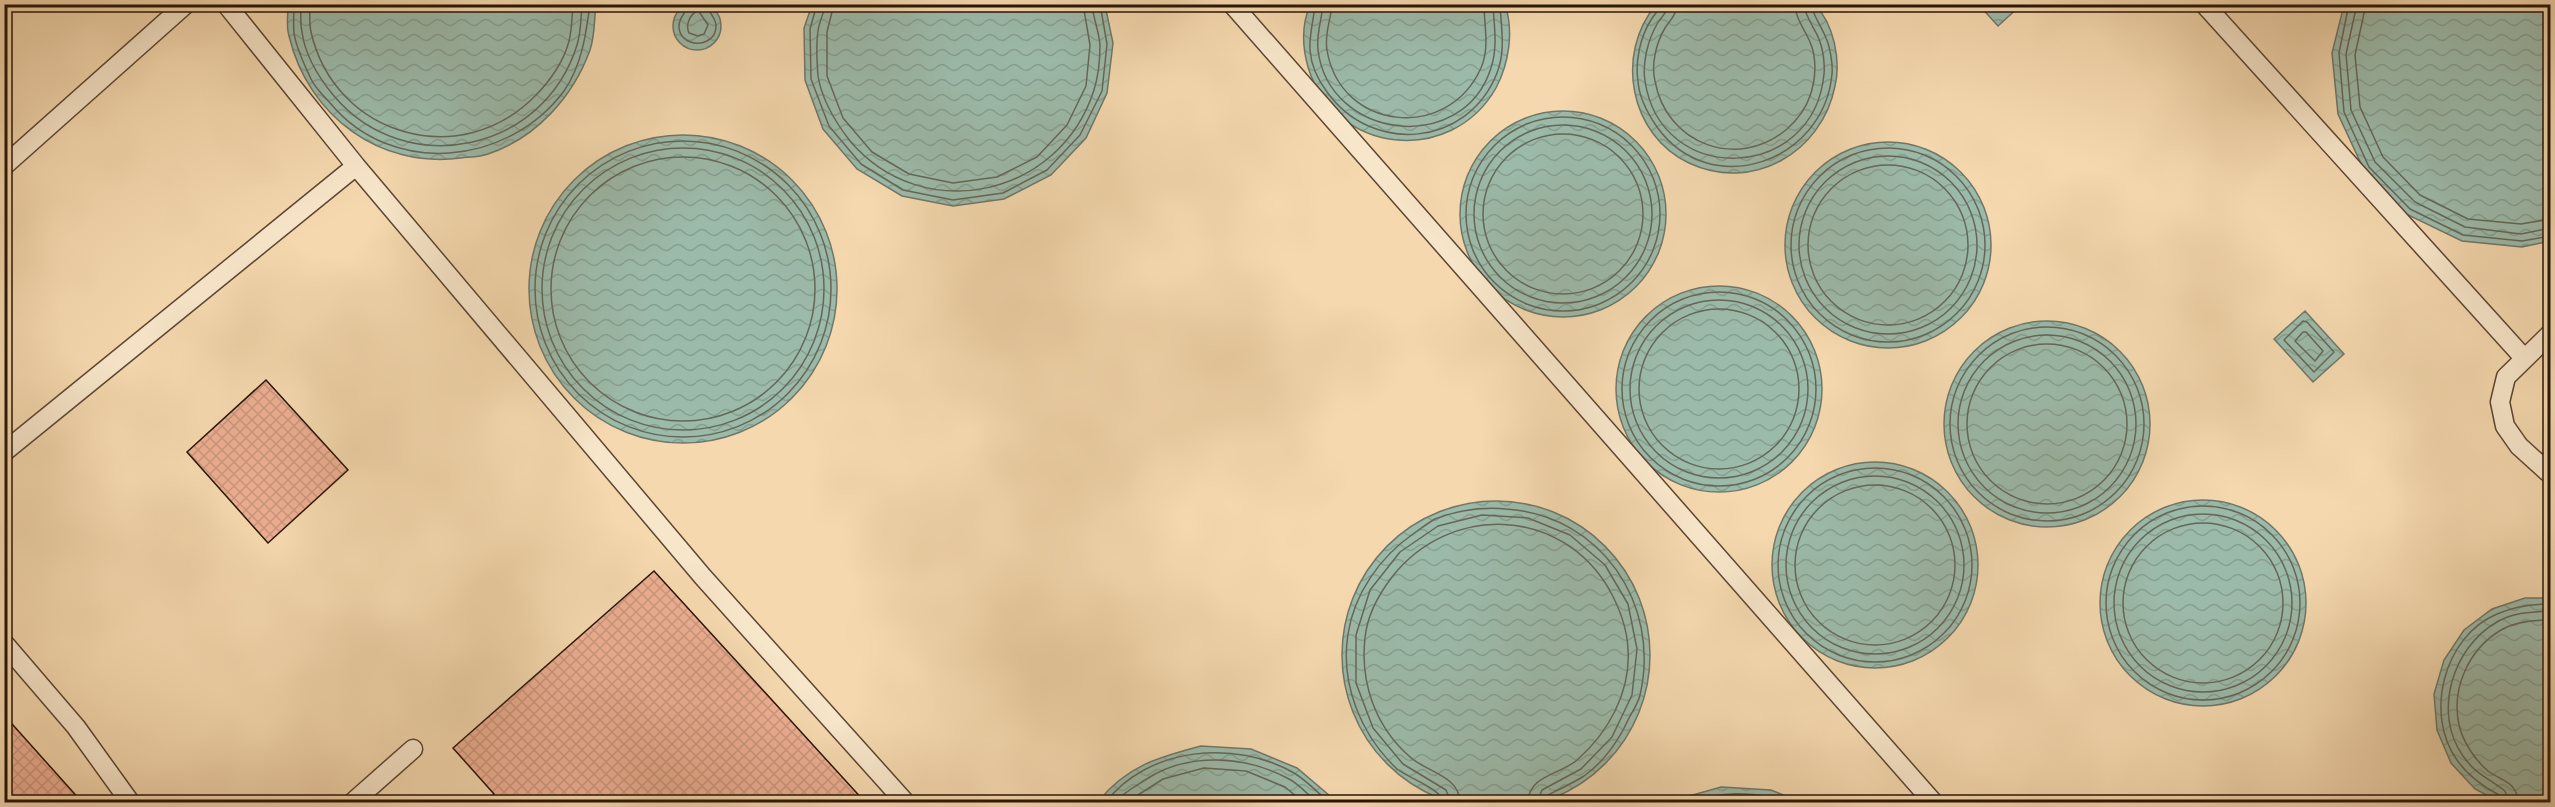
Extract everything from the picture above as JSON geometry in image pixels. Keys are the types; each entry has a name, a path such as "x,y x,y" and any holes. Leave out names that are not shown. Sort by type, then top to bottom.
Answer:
{"lane":[{"path":"4,166 186,4"},
{"path":"226,4 356,166 703,577 905,802"},
{"path":"1232,4 1933,802"},
{"path":"2205,4 2524,358"},
{"path":"4,452 356,166"},
{"path":"2550,334 2506,377 2500,402 2505,426 2519,446 2550,474"},
{"path":"4,644 76,727 130,802"},
{"path":"353,802 413,749"}],"water":[{"path":"697,2 714,9 721,26 714,43 697,50 680,43 673,26 680,9"},
{"path":"288,4 596,5 592,45 583,67 574,84 551,114 522,138 488,154 431,159 403,155 376,145 352,131 330,113 312,90 299,65 288,32"},
{"path":"1505,4 1509,25 1509,47 1496,88 1476,113 1451,130 1424,139 1395,140 1367,133 1342,118 1322,96 1308,67 1304,35 1305,20 1310,5"},
{"path":"812,5 1105,5 1113,43 1107,93 1086,138 1051,175 1004,199 953,206 902,196 857,169 823,129 805,80 804,28"},
{"path":"1656,5 1815,5 1822,13 1831,32 1837,65 1835,86 1828,109 1816,130 1800,147 1781,160 1760,169 1737,173 1713,171 1689,163 1669,150 1653,133 1641,113 1635,92 1633,69 1635,46 1643,24"},
{"path":"1979,5 2021,5 1998,26"},
{"path":"2344,5 2550,5 2550,241 2522,247 2462,241 2406,214 2364,170 2338,114 2332,53"},
{"path":"1563,111 1583,113 1602,119 1636,141 1658,175 1664,194 1666,214 1664,234 1658,253 1636,287 1602,309 1583,315 1563,317 1543,315 1524,309 1490,287 1468,253 1462,234 1460,214 1462,194 1468,175 1490,141 1524,119 1543,113"},
{"path":"668,135 698,135 728,141 756,153 781,170 802,191 819,216 831,244 837,274 837,304 826,348 811,375 792,398 769,417 742,432 698,443 668,443 638,437 610,425 585,408 564,387 547,362 535,334 529,304 529,274 535,244 547,216 564,191 585,170 610,153 638,141"},
{"path":"1888,142 1908,144 1927,150 1961,172 1983,206 1989,225 1991,245 1989,265 1983,284 1961,318 1927,340 1908,346 1888,348 1868,346 1849,340 1815,318 1793,284 1787,265 1785,245 1787,225 1793,206 1815,172 1849,150 1868,144"},
{"path":"1719,286 1739,288 1758,294 1792,316 1814,350 1820,369 1822,389 1820,409 1814,428 1792,462 1758,484 1739,490 1719,492 1699,490 1680,484 1646,462 1624,428 1618,409 1616,389 1618,369 1624,350 1646,316 1680,294 1699,288"},
{"path":"2305,311 2344,354 2313,382 2274,339"},
{"path":"2047,321 2067,323 2086,329 2120,351 2142,385 2148,404 2150,424 2148,444 2142,463 2120,497 2086,519 2067,525 2047,527 2027,525 2008,519 1974,497 1952,463 1946,444 1944,424 1946,404 1952,385 1974,351 2008,329 2027,323"},
{"path":"1875,462 1895,464 1914,470 1932,479 1948,492 1961,508 1970,526 1976,545 1978,565 1976,585 1970,604 1961,622 1948,638 1932,651 1914,660 1895,666 1875,668 1855,666 1836,660 1818,651 1802,638 1789,622 1780,604 1774,585 1772,565 1774,545 1780,526 1789,508 1802,492 1818,479 1836,470 1855,464"},
{"path":"2203,500 2223,502 2242,508 2260,517 2276,530 2289,546 2298,564 2304,583 2306,603 2304,623 2298,642 2289,660 2276,676 2260,689 2242,698 2223,704 2203,706 2183,704 2164,698 2146,689 2130,676 2117,660 2108,642 2102,623 2100,603 2102,583 2108,564 2117,546 2130,530 2146,517 2164,508 2183,502"},
{"path":"1496,501 1526,504 1555,513 1581,527 1605,546 1624,570 1638,596 1647,625 1650,655 1647,685 1638,714 1624,740 1605,764 1581,783 1555,797 1526,806 1496,809 1466,806 1437,797 1411,783 1387,764 1368,740 1354,714 1345,685 1342,655 1345,625 1354,596 1368,570 1387,546 1411,527 1437,513 1466,504"},
{"path":"2525,598 2550,598 2550,802 2500,802 2475,789 2451,763 2437,730 2434,694 2444,660 2464,630 2492,609"},
{"path":"1201,746 1251,749 1297,768 1337,802 1098,802 1132,771 1157,759"},
{"path":"1721,787 1771,790 1801,802 1668,802"}],"building":[{"path":"266,380 348,470 268,543 187,452"},
{"path":"654,571 865,802 485,802 494,794 453,748"},
{"path":"4,715 81,801 80,802 4,802"}]}
